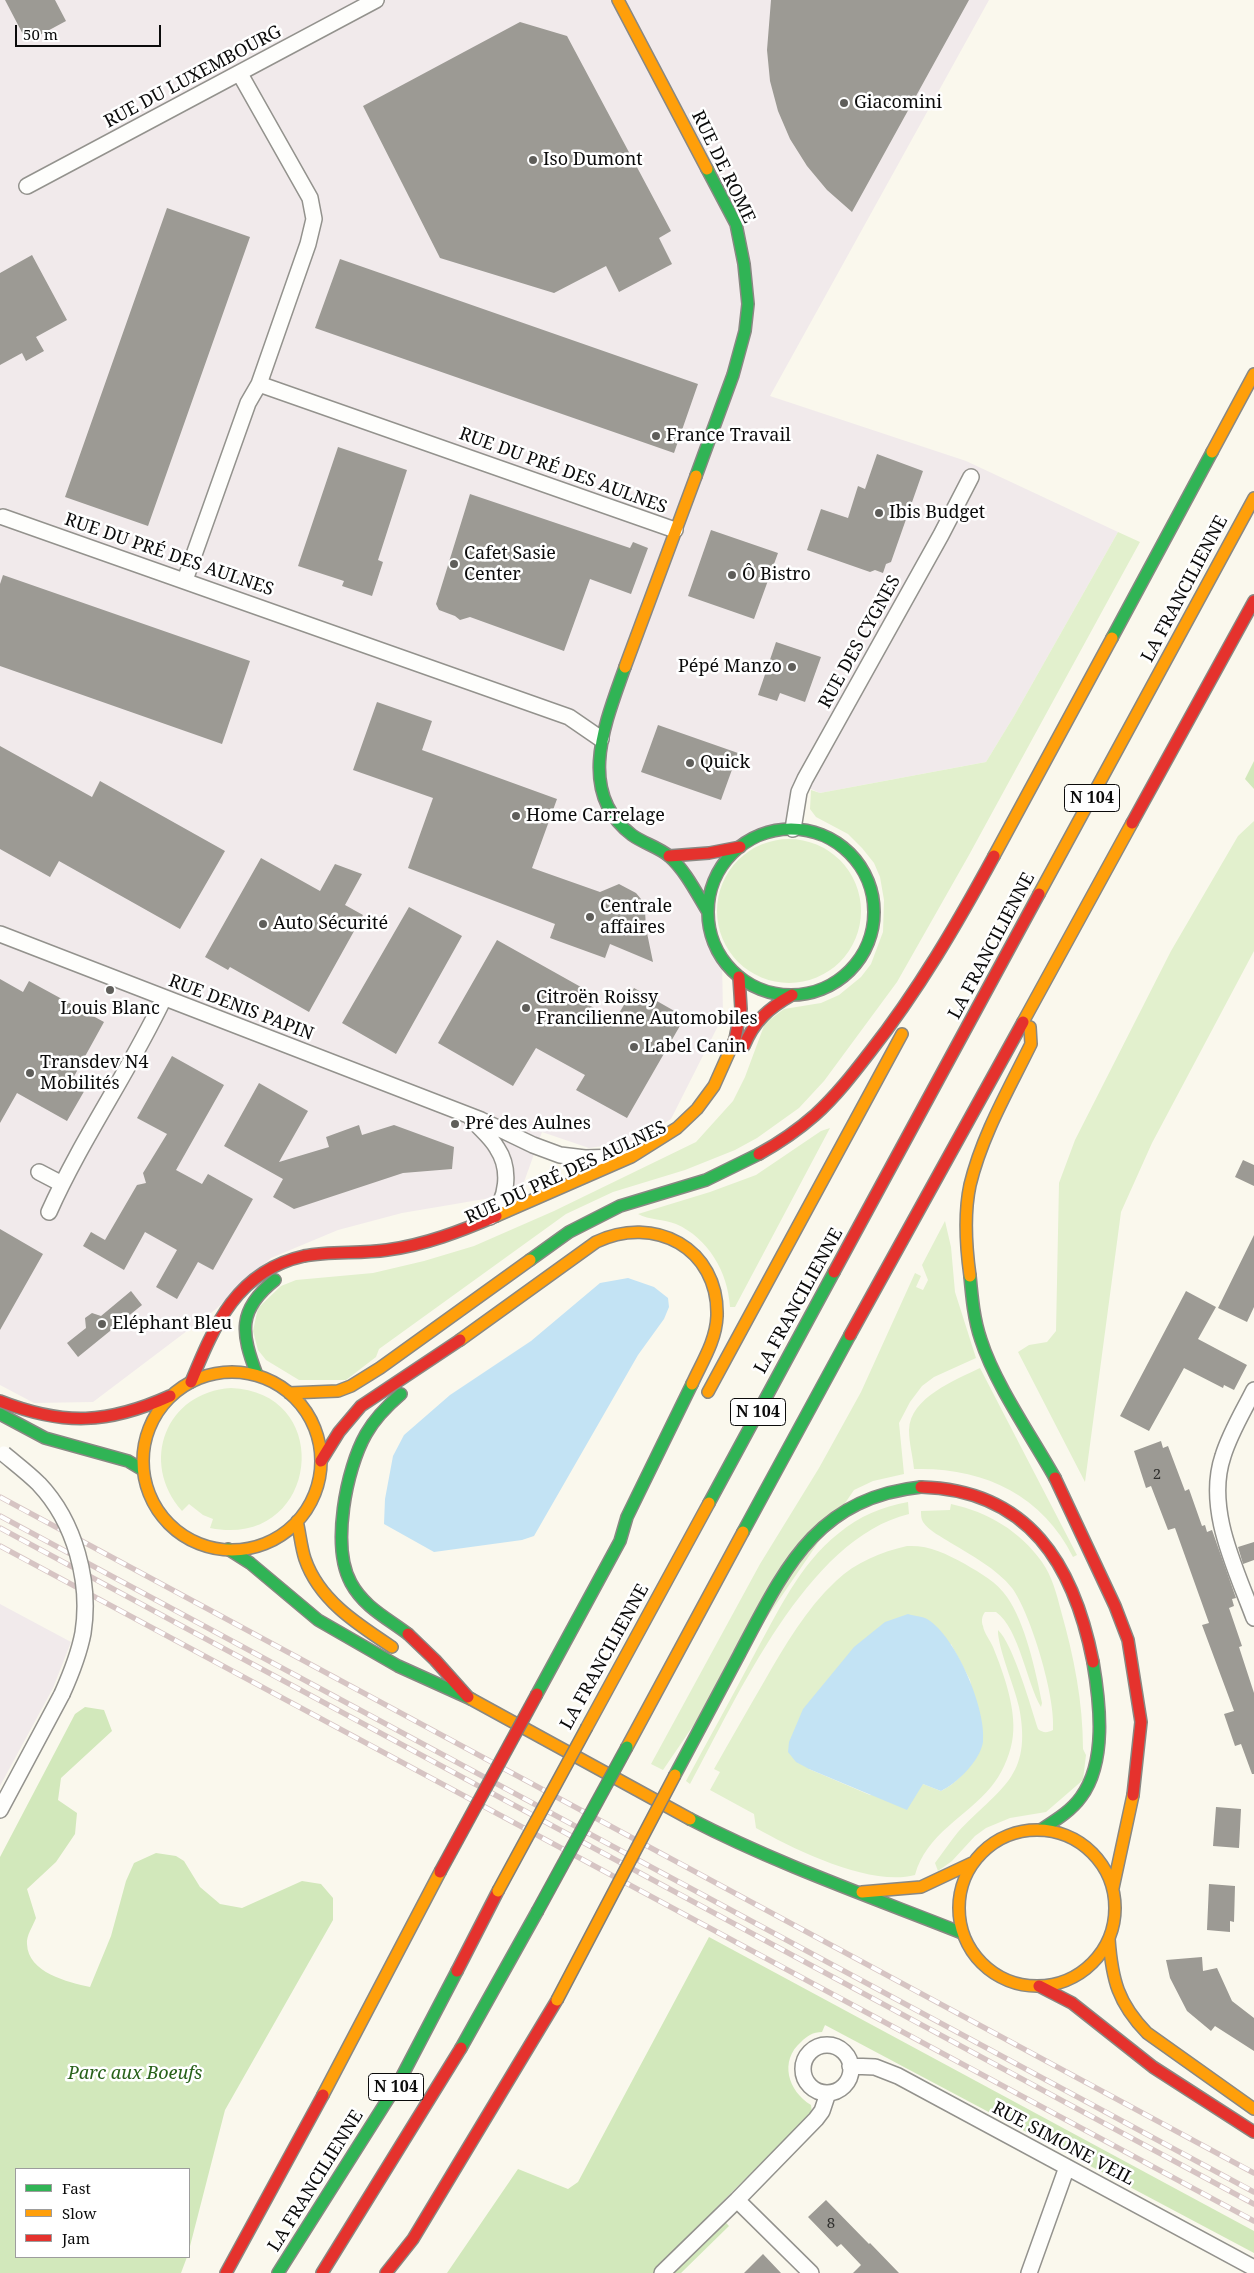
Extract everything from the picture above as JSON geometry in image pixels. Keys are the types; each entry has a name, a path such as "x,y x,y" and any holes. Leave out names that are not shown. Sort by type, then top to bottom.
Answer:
{"main road":[{"name":"RUE DE ROME","path":"618,0 736,224 744,259 748,294 745,330 733,375 689,496 674,530"},
{"path":"289,1393 338,1391 351,1386 380,1368 516,1269 584,1223 641,1198 675,1190 729,1171 785,1139 816,1115 863,1063 892,1024 957,924 1254,374"},
{"name":"LA FRANCILIENNE","path":"278,2273 400,2080 498,1891 1254,498"},
{"name":"RUE DU PRÉ DES AULNES","path":"674,530 601,739 599,762 600,788 617,820 632,835 669,856 688,880 708,912"},
{"name":"N 104","path":"322,2273 457,2056 1254,601"},
{"path":"793,829 824,836 851,854 868,881 874,912 868,944 850,970 837,981 823,988 808,993 792,995 764,990 739,977 730,968 716,947 709,924 708,912 709,898 718,872 740,846 769,832 793,829"},
{"path":"669,856 710,853 740,846"},
{"path":"917,1008 940,964 957,924"},
{"name":"RUE DU PRÉ DES AULNES","path":"355,1264 423,1253 480,1229 663,1140 697,1112 706,1101 724,1070 738,1034 743,998 739,977"},
{"path":"701,1122 724,1091 753,1025 763,1012 792,995"},
{"path":"1028,1012 1032,1044 981,1150 970,1186 967,1228 968,1262 973,1306 981,1341 1000,1382 1057,1481 1115,1606 1128,1640 1136,1681 1140,1722 1136,1778 1113,1888 1115,1914 1109,1939 1112,1978 1127,2010 1134,2021 1147,2033 1254,2109"},
{"path":"705,1399 907,1025"},
{"name":"RUE DU PRÉ DES AULNES","path":"533,1213 661,1152"},
{"name":"RUE DU PRÉ DES AULNES","path":"191,1382 221,1313 250,1282 273,1267 294,1258 400,1248 480,1229"},
{"path":"226,2273 344,2056 440,1872 620,1541 627,1517 699,1372 715,1332 718,1310 714,1285 706,1270 688,1249 672,1238 647,1231 620,1232 597,1240 537,1286 412,1373 384,1388 362,1406 341,1429 321,1461"},
{"path":"257,1375 246,1347 244,1329 249,1306 262,1290 278,1278 306,1268"},
{"path":"223,1372 257,1375 274,1382 289,1393 303,1406 313,1423 319,1442 321,1461 315,1493 308,1508 297,1521 279,1536 259,1546 228,1549 197,1542 171,1525 152,1500 143,1470 146,1437 160,1408 171,1396 191,1382 207,1375 223,1372"},
{"path":"412,1373 406,1390 381,1412 357,1449 342,1521 341,1550 349,1581 359,1596 369,1606 414,1639 468,1698"},
{"path":"0,1401 24,1412 44,1416 76,1418 119,1415 171,1396"},
{"path":"0,1414 45,1438 128,1461 143,1470"},
{"path":"386,2273 413,2239 557,2000 764,1608 785,1573 810,1539 833,1519 872,1496 894,1490 912,1488 951,1489 983,1497 1018,1516 1035,1532 1051,1550 1065,1575 1084,1627 1094,1670 1097,1696 1097,1746 1092,1774 1081,1797 1042,1829"},
{"path":"620,1541 640,1519"},
{"path":"297,1521 305,1560 312,1575 335,1604 364,1628 468,1698"},
{"path":"228,1549 250,1563 318,1620 398,1666 468,1698 692,1820 817,1878 859,1892 962,1933"},
{"path":"1109,1939 1096,1960 1080,1974 1056,1984 1039,1986 1010,1981 992,1971 973,1954 962,1933 958,1915 960,1891 972,1863 988,1846 1000,1838 1028,1830 1042,1829 1069,1836 1083,1844 1103,1865 1113,1888"},
{"path":"859,1892 922,1887 972,1863"},
{"path":"1039,1986 1072,2003 1153,2067 1254,2132"}],"street":[{"name":"RUE DU LUXEMBOURG","path":"27,186 376,0"},
{"path":"185,580 248,403 259,384 308,244 314,219 310,198 240,74"},
{"name":"RUE DU PRÉ DES AULNES","path":"259,384 674,530"},
{"name":"RUE DES CYGNES","path":"793,829 799,792 805,779 941,535 971,477"},
{"name":"RUE DU PRÉ DES AULNES","path":"3,517 569,717 601,739"},
{"name":"RUE DENIS PAPIN","path":"0,934 468,1115 560,1155 594,1158 628,1157"},
{"path":"49,1212 62,1184 146,1036 164,998"},
{"name":"RUE DENIS PAPIN","path":"468,1115 497,1147 504,1162 506,1173 506,1183 500,1204 480,1229"},
{"path":"39,1172 62,1184"},
{"path":"1254,1390 1249,1412 1222,1458 1218,1483 1219,1510 1226,1540 1254,1618"},
{"path":"0,1810 74,1668 83,1633 84,1600 80,1567 70,1535 54,1504 40,1485 2,1453"},
{"path":"822,2046 837,2048 843,2052 850,2066 847,2081 842,2087 828,2093 820,2092 807,2083 803,2068 808,2054 822,2046"},
{"name":"RUE SIMONE VEIL","path":"850,2066 875,2067 898,2076 1254,2269"},
{"path":"662,2273 816,2119 822,2111 828,2093"},
{"path":"1029,2273 1067,2168"},
{"path":"737,2200 811,2273"},
{"path":"1252,2273 1254,2269"}],"shaded area":[{"path":"0,0 989,0 770,396 966,461 1118,532 986,762 820,793 802,785 793,829 769,832 754,838 740,847 726,861 712,885 708,912 712,937 722,957 723,1016 671,1119 637,1141 589,1148 542,1132 520,1193 402,1213 338,1230 271,1258 216,1309 93,1402 34,1403 0,1385"},
{"path":"0,1604 71,1642 53,1688 0,1786"}],"green space":[{"path":"1118,532 1140,542 969,855 897,982 824,1081 799,1108 757,1138 735,1150 685,1170 613,1192 566,1214 379,1349 376,1357 346,1380 299,1380 266,1360 258,1350 253,1331 258,1308 281,1286 296,1280 373,1273 424,1261 474,1246 554,1211 696,1142 733,1101 745,1077 765,1023 784,1009 821,1003 839,995 861,977 871,964 883,932 884,900 880,877 874,863 848,834 816,817 810,809 811,790 820,793 986,762"},
{"path":"1254,761 1254,789 1245,779"},
{"path":"1254,821 1254,951 1152,1143 1121,1212 1085,1482 1018,1352 1029,1345 1047,1342 1056,1331 1059,1183 1075,1140 1171,951 1238,836"},
{"path":"789,839 817,844 840,860 856,883 861,911 856,939 840,962 817,978 789,983 761,978 738,962 722,939 717,911 722,883 738,860 761,844"},
{"path":"830,1128 735,1307 730,1307 725,1281 720,1269 707,1247 698,1238 676,1224 638,1214 710,1192 756,1175 821,1131"},
{"path":"945,1221 951,1247 955,1292 976,1358 934,1377 922,1386 910,1402 899,1423 904,1474 873,1481 854,1490 663,1770 651,1764 760,1564 819,1468 861,1392 915,1273 921,1276 916,1287 923,1290 928,1280 922,1265"},
{"path":"980,1368 1077,1555 1073,1557 1060,1535 1045,1516 1027,1501 1007,1489 986,1479 963,1473 914,1469 909,1430 911,1418 917,1408 947,1384"},
{"path":"231,1388 265,1396 288,1415 300,1440 301,1468 292,1494 274,1516 247,1528 210,1528 213,1519 203,1515 189,1504 182,1511 169,1492 162,1472 161,1452 166,1433 176,1416 190,1402 208,1392"},
{"path":"908,1502 909,1514 872,1529 838,1554 807,1587 753,1667 690,1784 686,1781 780,1607 812,1559 839,1533 863,1517"},
{"path":"951,1504 978,1512 1002,1524 1024,1541 1046,1567 1056,1592 1074,1662 1083,1731 1083,1749 1086,1755 1083,1780 1046,1812 1010,1818 986,1828 975,1836 952,1861 938,1871 935,1863 958,1832 1009,1780 1017,1766 1021,1750 1022,1731 1019,1707 1000,1646 998,1630 1010,1648 1038,1729 1045,1732 1053,1730 1051,1698 1041,1657 1027,1617 1012,1588 991,1569 936,1534 922,1521 921,1511 950,1510"},
{"path":"915,1546 930,1548 944,1553 982,1574 1003,1592 1013,1607 1024,1633 1042,1703 1041,1707 1011,1630 996,1612 985,1612 982,1620 984,1629 1001,1669 1012,1706 1013,1731 1009,1754 1001,1772 991,1787 937,1837 928,1848 920,1861 915,1875 897,1877 877,1876 856,1871 812,1856 756,1828 754,1814 710,1790 720,1772 714,1769 780,1654 815,1603 836,1581 852,1568 897,1548","holes":["951,1644 970,1680 982,1745 960,1777 941,1791 923,1784 870,1795 809,1769"]},
{"name":"Parc aux Boeufs","path":"85,1707 104,1710 112,1731 61,1778 58,1800 77,1813 75,1834 56,1862 27,1889 36,1918 27,1944 29,1954 42,1969 61,1979 90,1987 111,1936 126,1881 134,1863 156,1853 176,1856 184,1861 200,1887 220,1904 242,1908 302,1881 321,1884 333,1898 333,1920 225,2110 190,2246 190,2168 15,2168 15,2258 187,2258 181,2273 0,2273 0,1857 75,1714"},
{"path":"709,1937 1254,2231 1254,2253 825,2025 822,2032 808,2036 801,2042 794,2050 788,2067 792,2084 803,2099 811,2105 812,2112 714,2210 729,2226 681,2273 447,2273 518,2169 568,2189 578,2182"}],"water":[{"path":"628,1278 654,1287 668,1298 669,1307 664,1319 638,1355 534,1536 522,1540 434,1552 384,1524 385,1499 393,1456 404,1435 450,1395 531,1341 600,1283"},
{"path":"908,1614 925,1618 938,1628 959,1657 975,1694 983,1728 983,1742 973,1764 961,1777 941,1791 923,1784 907,1810 809,1769 796,1762 788,1752 789,1742 803,1709 854,1647 885,1622"}],"building":[{"path":"5,0 55,0 66,21 27,42"},
{"name":"Giacomini","path":"771,0 969,0 852,212 827,190 807,166 790,139 778,111 770,81 767,50"},
{"name":"Iso Dumont","path":"520,22 567,36 671,231 659,238 672,264 619,292 606,266 554,293 440,258 363,106"},
{"path":"167,208 250,237 148,526 65,497"},
{"path":"32,255 67,320 36,337 44,351 26,361 22,353 0,365 0,273"},
{"path":"340,259 698,384 674,453 315,328"},
{"path":"338,447 407,470 378,560 383,562 372,596 342,586 344,581 298,566"},
{"name":"Ibis Budget","path":"877,454 923,471 891,562 886,564 883,573 875,570 870,572 807,550 821,509 848,518 858,486 865,489"},
{"path":"470,494 630,548 633,542 648,548 631,594 590,579 564,651 470,617 460,620 439,610 436,604"},
{"name":"Ô Bistro","path":"711,530 778,553 754,619 688,596"},
{"path":"3,575 250,661 222,744 0,666 0,584"},
{"name":"Pépé Manzo","path":"776,642 821,657 805,702 780,693 777,701 758,695"},
{"path":"377,702 432,721 422,750 557,799 532,868 600,892 619,884 636,893 641,899 645,911 646,928 653,962 610,944 605,958 550,938 555,924 408,868 433,798 353,770"},
{"name":"Quick","path":"658,725 738,753 721,800 641,772"},
{"path":"0,746 92,797 100,781 225,851 180,929 59,861 50,877 0,849"},
{"path":"261,858 320,891 335,864 362,874 345,905 363,915 309,1012 230,967 228,970 205,957"},
{"path":"409,907 462,936 396,1054 342,1023"},
{"name":"Citroën Roissy Francilienne Automobiles","path":"497,940 588,991 582,1001 615,1020 634,988 685,1017 627,1118 576,1090 585,1075 536,1048 513,1086 438,1043"},
{"path":"0,979 23,992 29,981 104,1022 72,1080 86,1088 67,1121 17,1093 0,1123"},
{"path":"172,1056 224,1085 176,1170 202,1184 208,1174 253,1199 213,1270 198,1262 177,1299 156,1287 177,1250 145,1232 124,1270 83,1246 91,1232 105,1240 137,1185 146,1183 143,1173 167,1134 137,1118"},
{"path":"259,1083 308,1111 279,1162 329,1147 326,1137 359,1125 362,1135 394,1125 454,1147 452,1169 403,1173 294,1209 273,1197 283,1179 224,1146"},
{"path":"1243,1160 1254,1165 1254,1186 1235,1177"},
{"path":"0,1229 43,1254 0,1330"},
{"path":"1254,1235 1254,1307 1247,1322 1218,1308"},
{"name":"Eléphant Bleu","path":"131,1291 142,1305 78,1357 67,1343 86,1328 85,1318 92,1313 101,1316"},
{"path":"1186,1291 1216,1307 1198,1339 1247,1365 1234,1390 1224,1385 1223,1388 1184,1368 1149,1431 1120,1416"},
{"path":"1161,1441 1163,1448 1168,1446 1185,1491 1189,1489 1202,1526 1205,1525 1207,1532 1212,1530 1236,1598 1232,1599 1234,1606 1229,1608 1242,1646 1239,1647 1254,1693 1254,1774 1252,1774 1241,1744 1235,1746 1224,1714 1234,1711 1202,1625 1209,1623 1175,1528 1168,1530 1151,1486 1146,1488 1134,1451"},
{"path":"1254,1542 1254,1560 1243,1564 1238,1547"},
{"path":"1216,1807 1241,1809 1239,1848 1213,1846"},
{"path":"1209,1884 1235,1886 1234,1922 1230,1921 1230,1932 1207,1930"},
{"path":"1202,1957 1203,1971 1217,1968 1232,2001 1254,2018 1254,2051 1215,2026 1211,2031 1187,2011 1170,1978 1166,1960"},
{"path":"826,2200 899,2273 853,2273 861,2265 841,2244 837,2247 808,2217"},
{"path":"763,2254 781,2273 744,2273"}],"railway":[{"path":"0,1497 1254,2173"},
{"path":"0,1516 1254,2192"},
{"path":"0,1528 1254,2204"},
{"path":"0,1546 1254,2221"}],"traffic: fast":[{"path":"696,476 733,375 745,331 748,304 744,264 736,224 707,169"},
{"path":"1112,638 1212,452"},
{"path":"625,667 610,710 600,755 600,777 604,798 615,818 632,835 665,853 675,862 708,912"},
{"path":"791,829 815,833 830,839 855,860 864,873 870,888 874,912 870,936 864,951 843,976 830,985 815,991 791,995 767,991 752,985 727,964 718,951 712,936 708,912 712,888 718,873 739,848 752,839 767,833 791,829"},
{"path":"530,1260 569,1232 620,1206 706,1180 759,1154"},
{"path":"709,1503 834,1272"},
{"path":"970,1276 977,1325 987,1357 1055,1478"},
{"path":"257,1375 246,1334 248,1312 263,1291 275,1280"},
{"path":"743,1532 850,1335"},
{"path":"537,1694 620,1541 627,1517 692,1384"},
{"path":"401,1394 373,1423 366,1434 352,1467 344,1508 342,1549 345,1568 351,1583 362,1599 376,1612 408,1634"},
{"path":"0,1414 45,1438 128,1461 143,1470"},
{"path":"675,1775 772,1594 788,1567 807,1543 829,1523 854,1506 885,1494 921,1487"},
{"path":"228,1549 250,1563 318,1620 398,1666 471,1699"},
{"path":"1042,1829 1073,1807 1089,1783 1095,1767 1098,1750 1099,1714 1093,1662"},
{"path":"537,1912 627,1747"},
{"path":"690,1819 756,1851 962,1933"},
{"path":"461,2048 537,1912"},
{"path":"278,2273 400,2080 457,1971"}],"traffic: slow":[{"path":"618,0 707,169"},
{"path":"1212,452 1254,374"},
{"path":"625,667 696,476"},
{"path":"1039,894 1254,498"},
{"path":"994,856 1112,638"},
{"path":"1023,1022 1132,823"},
{"path":"970,1276 966,1230 970,1185 989,1130 1031,1044 1030,1027"},
{"path":"708,1392 902,1034"},
{"path":"496,1216 631,1157 677,1128 697,1109 714,1086 735,1039"},
{"path":"460,1340 596,1242 618,1234 640,1232 660,1235 679,1243 695,1255 707,1272 715,1292 717,1316 714,1334 692,1384"},
{"path":"289,1393 338,1391 351,1386 380,1368 530,1260"},
{"path":"232,1372 266,1379 281,1387 295,1398 306,1412 314,1427 321,1461 314,1495 306,1510 295,1524 281,1535 266,1543 232,1550 198,1543 183,1535 169,1524 158,1510 150,1495 143,1461 150,1427 158,1412 169,1398 183,1387 198,1379 232,1372"},
{"path":"587,1727 709,1503"},
{"path":"297,1521 302,1550 311,1574 329,1599 353,1620 392,1647"},
{"path":"627,1747 743,1532"},
{"path":"471,1699 690,1819"},
{"path":"498,1891 587,1727"},
{"path":"557,2000 675,1775"},
{"path":"1113,1888 1133,1795"},
{"path":"1029,1830 1045,1830 1060,1833 1074,1839 1087,1847 1098,1858 1112,1885 1115,1908 1114,1923 1106,1945 1098,1958 1087,1969 1060,1983 1045,1986 1029,1986 1014,1983 1000,1977 987,1969 976,1958 962,1931 959,1916 959,1900 962,1885 968,1871 976,1858 987,1847 1014,1833 1029,1830"},
{"path":"862,1892 921,1887 972,1863"},
{"path":"323,2095 440,1872"},
{"path":"1109,1939 1112,1967 1118,1990 1137,2022 1147,2033 1254,2109"}],"traffic: jam":[{"path":"1132,823 1254,601"},
{"path":"669,856 709,853 740,847"},
{"path":"759,1154 802,1126 823,1108 888,1029 921,981 966,907 994,856"},
{"path":"834,1272 1039,894"},
{"path":"735,1039 741,1009 739,977"},
{"path":"744,1046 752,1029 763,1016 792,995"},
{"path":"850,1335 1023,1022"},
{"path":"191,1382 209,1340 231,1303 245,1287 261,1274 281,1263 304,1256 377,1251 415,1245 456,1232 496,1216"},
{"path":"321,1461 339,1432 361,1406 460,1340"},
{"path":"0,1401 45,1415 86,1418 126,1412 170,1396"},
{"path":"1055,1478 1115,1606 1128,1640 1141,1722 1133,1795"},
{"path":"921,1487 959,1491 991,1502 1018,1518 1040,1539 1059,1565 1073,1594 1085,1627 1093,1662"},
{"path":"408,1634 435,1660 468,1697"},
{"path":"440,1872 537,1694"},
{"path":"457,1971 498,1891"},
{"path":"1039,1986 1072,2003 1153,2067 1254,2132"},
{"path":"386,2273 413,2239 557,2000"},
{"path":"322,2273 461,2048"},
{"path":"226,2273 323,2095"}],"place":[{"name":"Giacomini","path":"844,103"},
{"name":"Iso Dumont","path":"533,160"},
{"name":"France Travail","path":"656,436"},
{"name":"Ibis Budget","path":"879,513"},
{"name":"Cafet Sasie Center","path":"454,564"},
{"name":"Ô Bistro","path":"732,575"},
{"name":"Pépé Manzo","path":"792,667"},
{"name":"Quick","path":"690,763"},
{"name":"Home Carrelage","path":"516,816"},
{"name":"Centrale affaires","path":"590,917"},
{"name":"Auto Sécurité","path":"263,924"},
{"name":"Louis Blanc","path":"110,990"},
{"name":"Citroën Roissy Francilienne Automobiles","path":"526,1008"},
{"name":"Label Canin","path":"634,1047"},
{"name":"Transdev N4 Mobilités","path":"30,1073"},
{"name":"Pré des Aulnes","path":"455,1124"},
{"name":"Eléphant Bleu","path":"102,1324"}]}
